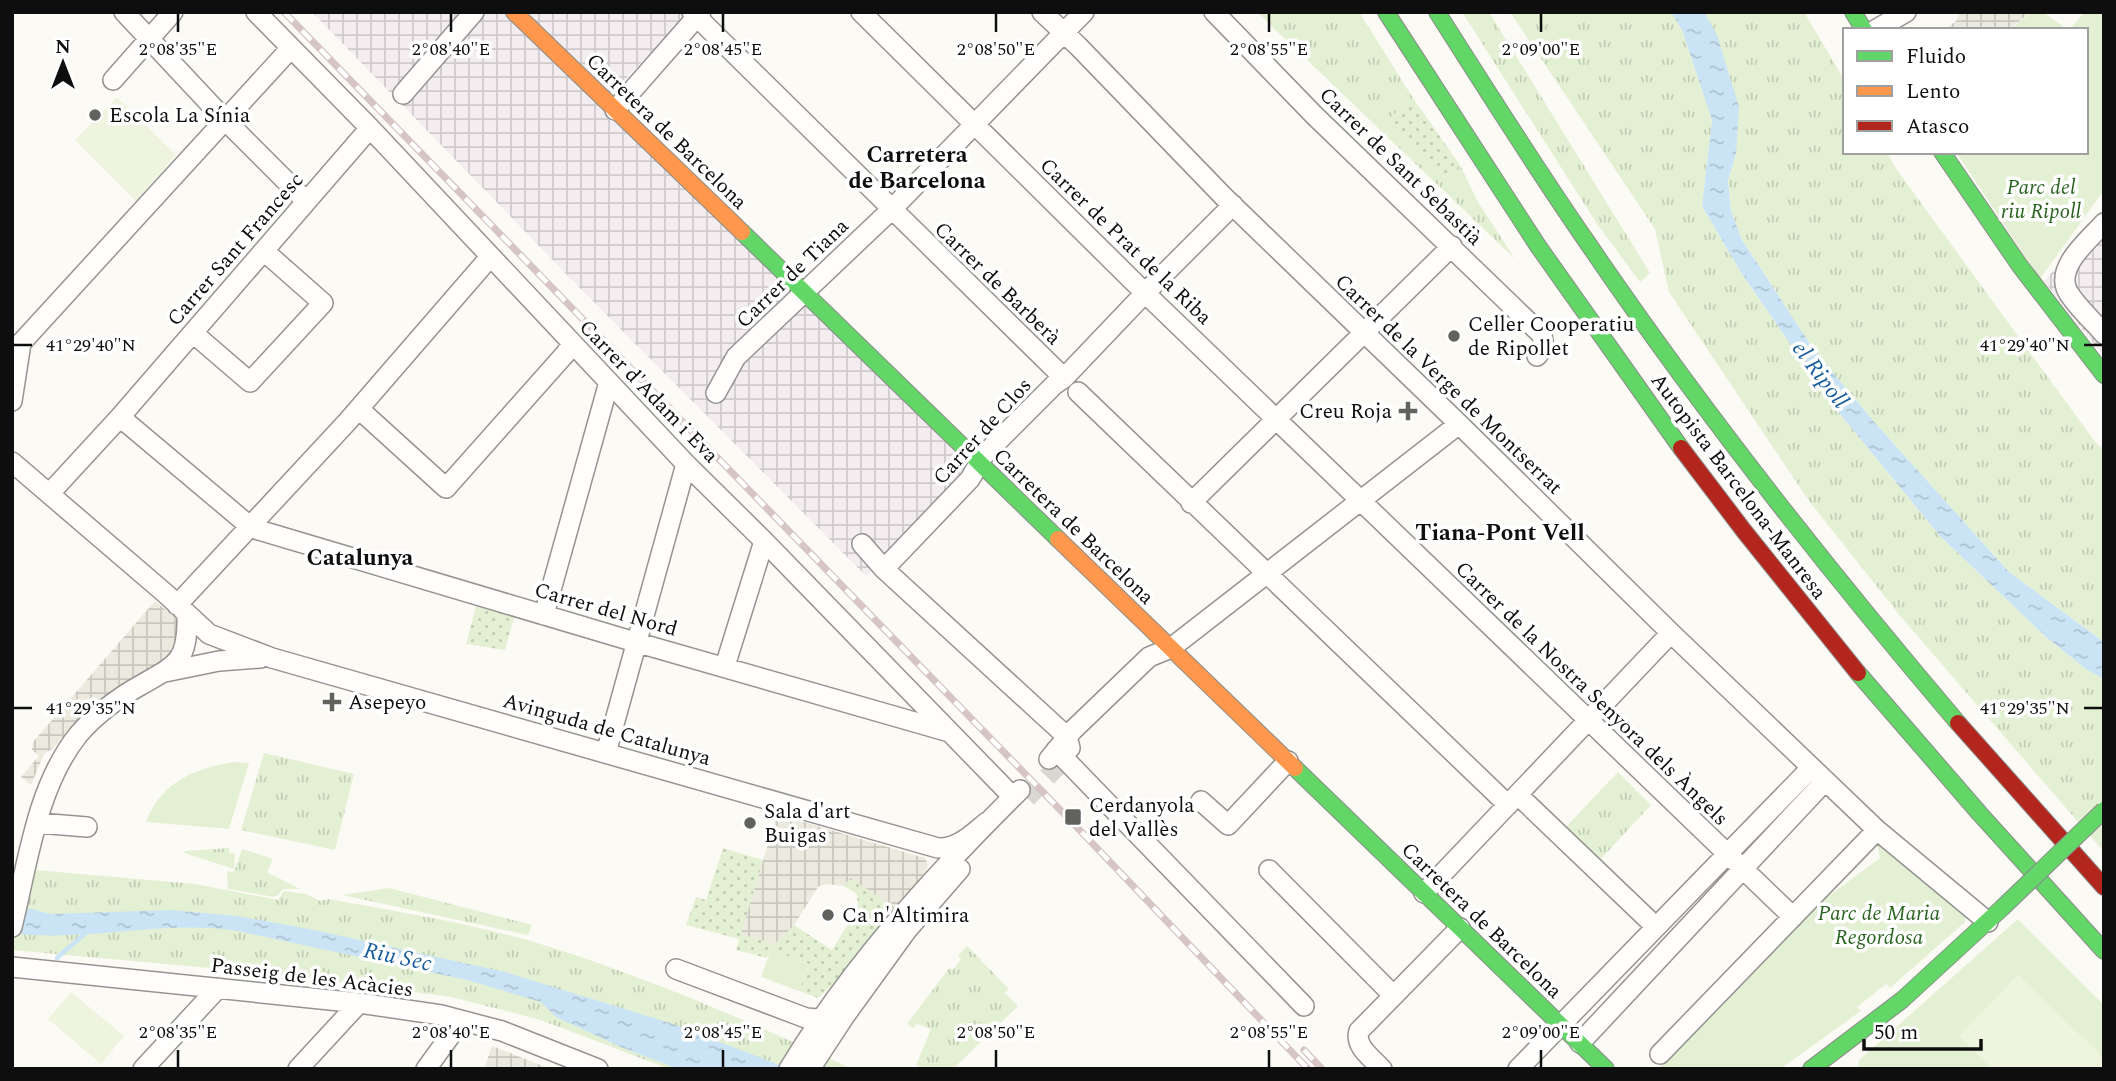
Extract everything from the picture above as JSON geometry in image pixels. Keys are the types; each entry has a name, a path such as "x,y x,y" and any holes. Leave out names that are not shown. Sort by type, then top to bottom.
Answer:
{"main road":[{"name":"Carretera de Barcelona","path":"514,12 1155,632"},
{"name":"Autopista Barcelona-Manresa","path":"1386,12 1467,141 1633,382 1727,508 1874,692 1983,818 2104,951"},
{"name":"Autopista Barcelona-Manresa","path":"1437,12 1505,122 1610,276 1751,468 1894,648 1978,747 2104,887"},
{"path":"1853,12 1863,28"},
{"path":"1943,154 1994,233 2104,375"},
{"name":"Carretera de Barcelona","path":"1163,651 1188,664 1606,1069"},
{"path":"1811,1069 1902,1000 2104,810"}],"street":[{"path":"124,12 226,121 306,201"},
{"path":"113,80 173,12"},
{"name":"Carrer d'Adam i Eva","path":"256,12 370,128 686,464 948,731 1020,795"},
{"path":"403,94 474,12"},
{"name":"Carrer de Prat de la Riba","path":"861,12 1145,293 1361,500"},
{"name":"Carrer de la Verge de Montserrat","path":"1042,12 1233,205 1877,830 1995,915"},
{"name":"Carrer de Tiana","path":"716,393 736,357 891,210 1084,12"},
{"name":"Carrer de Sant Sebastià","path":"1214,12 1315,116 1542,335 1544,347 1537,356"},
{"path":"1878,28 1906,12"},
{"path":"615,110 697,14"},
{"name":"Carrer de Barberà","path":"697,14 891,210 1191,503 1513,800 1656,926"},
{"path":"12,401 21,343 291,48"},
{"name":"Carrer Sant Francesc","path":"50,493 120,418 370,128"},
{"name":"Carrer de Clos","path":"884,569 970,479 978,463 1055,384 1071,385 1145,293 1233,205"},
{"path":"2104,223 2070,262 2065,279 2067,290 2104,334"},
{"path":"1191,503 1452,246"},
{"path":"193,333 250,383 323,303 264,251"},
{"path":"12,462 182,610 491,257"},
{"path":"359,409 446,488 572,343"},
{"path":"544,615 609,382"},
{"path":"120,418 251,528"},
{"path":"1062,749 1163,651 1459,424"},
{"path":"606,753 686,464"},
{"name":"Carrer de la Nostra Senyora dels Àngels","path":"1361,500 1793,917"},
{"name":"Carrer del Nord","path":"251,528 948,731"},
{"path":"725,666 764,541"},
{"path":"862,544 1062,749 1304,1006"},
{"name":"Avinguda de Catalunya","path":"182,610 208,634 272,658 948,849 960,844 1020,795"},
{"name":"Avinguda de Catalunya","path":"12,927 38,823 53,776 85,727 140,685 176,664 187,633 182,610"},
{"path":"1155,632 1163,651"},
{"path":"1424,893 1671,633"},
{"name":"Avinguda de Catalunya","path":"166,672 219,661 272,658"},
{"path":"1062,749 1153,668 1162,663 1188,664"},
{"path":"1201,801 1228,825 1288,761"},
{"path":"1518,1069 1727,854 1818,774"},
{"path":"1580,1043 1743,869 1818,774"},
{"path":"789,1069 823,1033 898,932 947,883 1020,795"},
{"name":"Avinguda de Catalunya","path":"947,883 958,854 987,822"},
{"path":"38,823 87,827"},
{"path":"1660,1055 1877,830"},
{"path":"930,845 936,850 947,883"},
{"path":"1269,870 1393,995"},
{"path":"1382,1069 1359,1044 1359,1031 1460,928"},
{"name":"Passeig de les Acàcies","path":"12,967 359,1003 441,1015 502,1031 598,1069"},
{"path":"676,969 823,1033"},
{"path":"143,1069 218,988"},
{"path":"298,1069 359,1003"},
{"path":"426,1069 461,1021"},
{"path":"810,1069 823,1033"}],"shaded area":[{"path":"312,12 689,12 605,101 980,457 867,577 572,280"},
{"path":"1960,12 2031,12 2011,28 1947,28 1956,21"},
{"path":"2104,215 2104,356 2044,281"},
{"path":"155,601 179,621 174,659 93,710 44,754 31,785 21,777 39,756 32,750 33,742"},
{"path":"777,814 925,858 928,865 926,871 896,908 850,878 844,886 826,884 818,887 794,925 775,944 741,934"},
{"path":"492,1046 551,1069 484,1069"}],"green space":[{"path":"1257,12 1359,12 1413,98 1388,120 1444,177 1460,165 1478,202 1515,259"},
{"path":"1462,12 1489,12 1650,273 1640,282 1597,224"},
{"path":"1510,12 1671,12 1681,27 1712,120 1702,206 1742,274 1831,403 1940,536 2046,637 2086,669 2104,679 2104,852 1901,617 1809,501 1669,292 1655,229"},
{"path":"1704,12 1804,12 1843,78 1843,154 1888,154 1897,170 2096,443 2104,450 2104,642 2009,572 1876,424 1814,350 1742,240 1731,211 1728,181 1736,154"},
{"path":"2032,12 2043,12 2065,28 2012,28"},
{"name":"Parc del riu Ripoll","path":"2085,12 2104,12 2104,190 2040,279 1957,154 2088,154 2088,28 2071,28"},
{"path":"117,97 176,155 136,201 75,140"},
{"path":"1413,98 1460,165 1444,177 1387,120"},
{"path":"477,602 515,614 505,650 466,644"},
{"path":"264,753 354,774 335,850 241,830"},
{"path":"234,762 249,763 229,829 146,822 152,808 170,787 181,779 206,768"},
{"path":"1618,772 1651,805 1597,863 1563,830"},
{"name":"Parc de Maria Regordosa","path":"1877,843 1965,916 1965,922 1890,988 1886,984 1857,1007 1861,1011 1780,1069 1655,1069 1668,1062 1665,1059 1810,910 1880,858"},
{"path":"229,848 229,853 235,854 234,869 184,853 185,851"},
{"path":"723,848 763,860 742,934 775,944 794,925 832,950 858,908 857,894 844,886 850,877 896,908 846,973 818,998 799,991 809,964 771,950 767,958 736,950 739,939 686,925 696,897 706,900"},
{"path":"242,849 273,859 267,872 300,889 283,889 274,897 228,889 227,871 233,872"},
{"path":"12,868 195,884 278,900 284,891 306,894 320,901 328,899 493,931 547,946 663,987 852,1069 669,1069 541,1020 451,997 296,976 12,950"},
{"path":"389,888 532,925 528,935 342,895"},
{"path":"2018,919 2104,1005 2104,1069 1858,1069 1859,1060"},
{"path":"967,946 1009,989 1005,993 1018,1006 953,1069 926,1069 916,1065 931,1029 917,1024 913,1028 907,1024 949,968 953,970 961,959 958,955"},
{"path":"771,950 809,964 799,991 761,977"},
{"path":"2018,975 2104,1058 2104,1069 1992,1069 1959,1036"},
{"path":"71,992 124,1036 101,1064 48,1019"}],"water":[{"name":"el Ripoll","path":"1671,12 1704,12 1717,35 1739,107 1736,154 1728,181 1731,211 1742,240 1814,350 1876,424 2009,572 2104,642 2104,679 2086,669 2046,637 1940,536 1831,403 1742,274 1702,206 1712,120 1682,30"},
{"name":"Riu Sec","path":"12,908 32,909 50,914 171,910 237,916 314,930 505,972 670,1023 790,1069 678,1069 621,1047 556,1017 541,1002 467,980 237,931 181,928 68,935 12,933"}],"waterway":[{"path":"57,958 88,931"}],"tunnel":[{"path":"1027,798 1057,767"}],"railway":[{"path":"284,12 1070,820 1308,1069"},
{"path":"1304,1050 1322,1069"}],"traffic: fast":[{"path":"1386,12 1538,246 1681,448"},
{"path":"1437,12 1630,305 1813,547 1958,723"},
{"path":"1853,12 1863,28"},
{"path":"1943,154 2020,266 2104,375"},
{"path":"742,232 1058,539"},
{"path":"1858,673 2104,951"},
{"path":"1295,768 1606,1069"},
{"path":"2002,908 2104,810"},
{"path":"1811,1069 1902,1000 2002,908"}],"traffic: slow":[{"path":"514,12 742,232"},
{"path":"1058,539 1295,768"}],"traffic: jam":[{"path":"1681,448 1858,673"},
{"path":"1958,723 2104,887"}],"place":[{"name":"Escola La Sínia","path":"95,115"},
{"name":"Celler Cooperatiu de Ripollet","path":"1454,336"},
{"name":"Creu Roja","path":"1408,411"},
{"name":"Asepeyo","path":"332,702"},
{"name":"Cerdanyola del Vallès","path":"1073,817"},
{"name":"Sala d'art Buigas","path":"750,823"},
{"name":"Ca n'Altimira","path":"828,915"}],"district":[{"name":"Carretera de Barcelona","path":"917,167"},
{"name":"Tiana-Pont Vell","path":"1500,532"},
{"name":"Catalunya","path":"360,557"}]}
